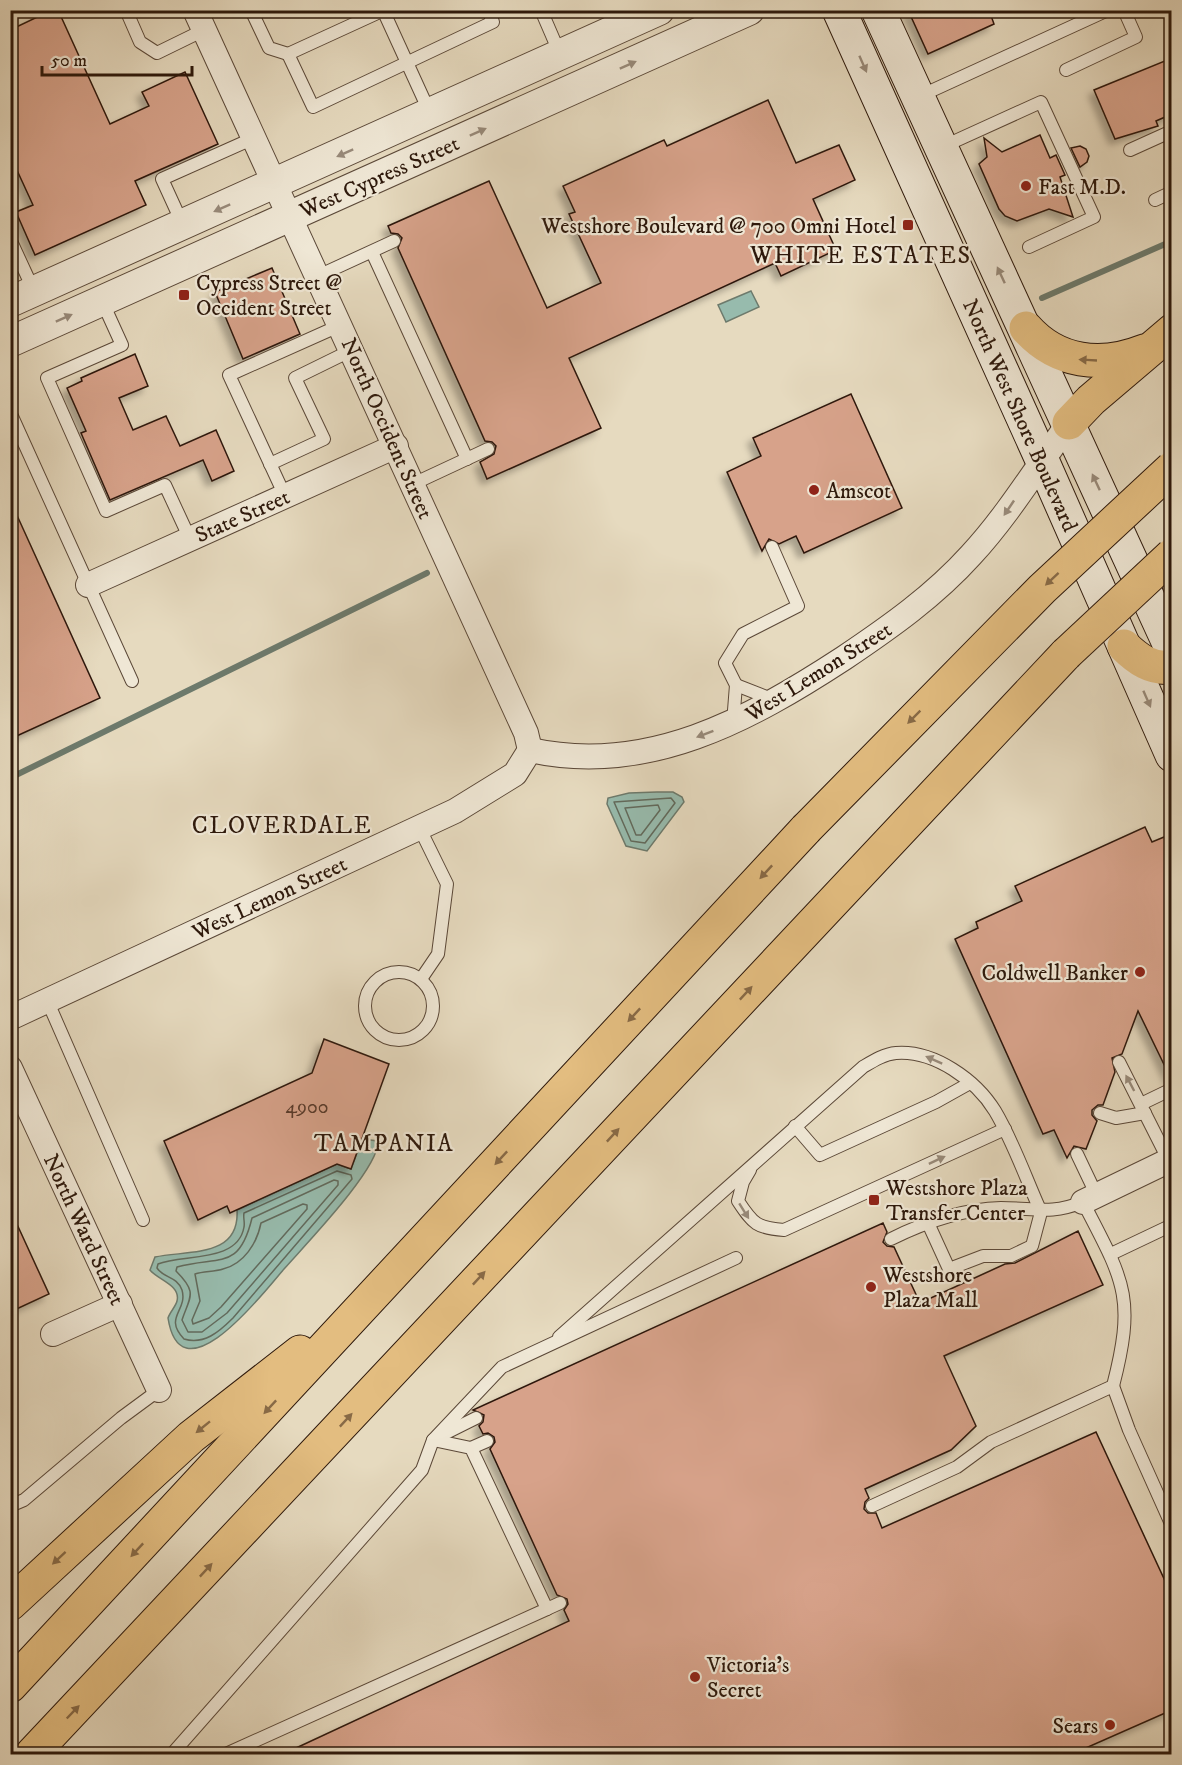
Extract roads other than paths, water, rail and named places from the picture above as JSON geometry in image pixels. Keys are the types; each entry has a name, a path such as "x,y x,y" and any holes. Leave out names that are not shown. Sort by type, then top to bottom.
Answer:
{"highway":[{"path":"1026,328 1047,347 1075,359 1114,360 1145,351"},
{"path":"1069,423 1145,351 1172,331"},
{"path":"10,1686 806,829 1042,589 1172,468"},
{"path":"32,1755 1066,654 1172,555"},
{"path":"1124,646 1147,664 1163,668 1172,667"},
{"path":"10,1604 190,1437 324,1335 395,1272"}],"main road":[{"name":"North West Shore Boulevard","path":"839,10 1172,754"},
{"name":"North West Shore Boulevard","path":"878,10 1172,650"}],"street":[{"name":"West Cypress Street","path":"22,297 659,10"},
{"name":"West Cypress Street","path":"10,342 749,10"},
{"name":"North Occident Street","path":"199,20 396,446 526,733 530,750"},
{"path":"560,55 574,89"},
{"name":"West Lemon Street","path":"10,1018 455,811 515,774 530,750 554,755 585,757 670,746 733,723 776,700 882,632 950,577 993,530 1069,423"},
{"name":"State Street","path":"88,585 396,446"},
{"name":"North Ward Street","path":"10,1068 159,1390"},
{"path":"1090,1199 1170,1160"},
{"path":"53,1335 120,1304"}],"lane":[{"path":"126,10 140,42 157,53 199,20"},
{"path":"251,10 269,48 288,54 384,11 431,114"},
{"path":"288,54 313,107 493,22 488,10"},
{"path":"541,10 560,55"},
{"path":"919,96 1108,10"},
{"path":"1066,70 1136,37 1124,10"},
{"path":"942,147 1041,102 1094,217 1029,247"},
{"path":"1130,150 1172,131"},
{"path":"183,225 162,179 254,138"},
{"path":"1155,200 1172,192"},
{"path":"10,239 22,297"},
{"path":"318,276 394,241"},
{"path":"372,252 467,459"},
{"path":"102,301 122,345 47,378 106,511 165,485 190,539"},
{"path":"285,496 229,375 341,325"},
{"path":"270,464 324,439 295,378 352,350"},
{"path":"10,412 132,681"},
{"path":"413,484 488,449"},
{"path":"733,723 736,685 725,663 743,634 798,606 772,547"},
{"path":"736,685 776,700"},
{"path":"419,827 447,884 438,954 421,979"},
{"path":"388,973 411,974 421,979 428,987 434,1008 425,1028 417,1035 396,1040 375,1031 365,1010 370,988 388,973"},
{"path":"47,1000 143,1220"},
{"path":"550,1346 863,1067 894,1053 913,1053 927,1057 946,1066 970,1083 994,1109 1041,1212 1032,1246 1011,1256 982,1256 949,1269 928,1223"},
{"path":"1119,1062 1170,1160"},
{"path":"795,1126 819,1155 934,1103 970,1083"},
{"path":"1100,1113 1116,1119 1143,1108 1172,1089"},
{"path":"758,1159 743,1182 738,1201 751,1221 765,1229 784,1230 1005,1129"},
{"path":"1077,1154 1090,1199 1123,1285 1126,1332 1113,1386 1129,1430 1170,1518"},
{"path":"891,1239 954,1214 1001,1208 1041,1212 1067,1209 1090,1199"},
{"path":"1111,1254 1172,1225"},
{"path":"172,1755 422,1470 433,1440 502,1367 736,1258"},
{"path":"872,1506 957,1467 991,1442 1113,1386"},
{"path":"10,1506 24,1500 121,1418 159,1390"},
{"path":"433,1440 476,1418"},
{"path":"433,1440 471,1448 487,1441"},
{"path":"471,1448 547,1608"},
{"path":"226,1755 560,1603"}],"water":[{"path":"751,291 759,307 726,322 718,305"},
{"path":"673,792 682,797 684,802 647,851 626,846 607,804 608,798 629,793"},
{"path":"362,1139 378,1141 367,1169 323,1226 260,1298 224,1333 205,1345 189,1348 176,1341 168,1318 176,1303 176,1291 150,1270 155,1257 197,1252 221,1244 230,1237 236,1226 237,1210 337,1164 351,1169"}],"waterway":[{"path":"1042,298 1172,241"},
{"path":"10,778 427,573"}],"place":[{"name":"Fast M.D.","path":"1026,186"},
{"name":"Westshore Boulevard @ 700 Omni Hotel","path":"908,225"},
{"name":"Cypress Street @ Occident Street","path":"184,295"},
{"name":"Amscot","path":"814,490"},
{"name":"Coldwell Banker","path":"1140,972"},
{"name":"Westshore Plaza Transfer Center","path":"874,1200"},
{"name":"Westshore Plaza Mall","path":"871,1287"},
{"name":"Victoria's Secret","path":"695,1677"},
{"name":"Sears","path":"1110,1725"}],"district":[{"name":"WHITE ESTATES","path":"861,255"},
{"name":"CLOVERDALE","path":"282,825"},
{"name":"TAMPANIA","path":"384,1143"}]}
